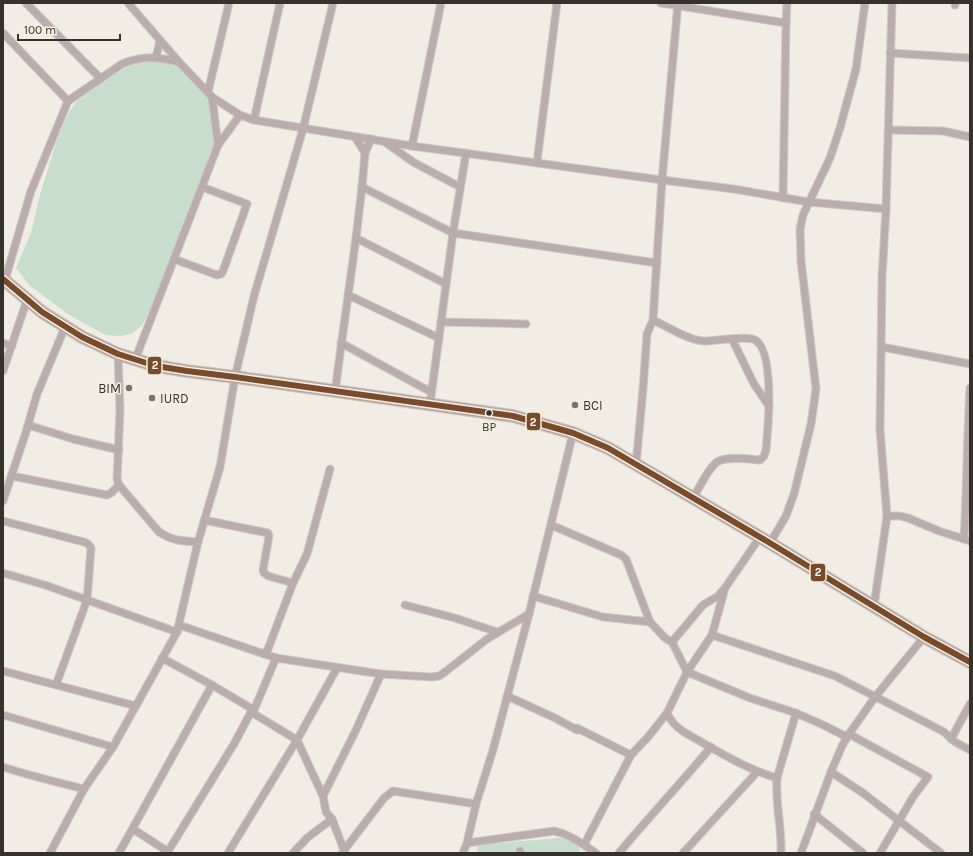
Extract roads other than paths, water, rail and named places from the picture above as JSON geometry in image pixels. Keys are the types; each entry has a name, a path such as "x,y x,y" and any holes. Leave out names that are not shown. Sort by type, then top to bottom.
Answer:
{"highway":[{"path":"4,279 27,300 65,327 101,347 135,360 171,369 335,390 430,398 513,416 592,440 765,540 924,637 970,662"}],"street":[{"path":"26,3 100,78"},
{"path":"128,3 136,6 160,41 210,95 240,116 254,120 384,142 734,189 809,202 886,209"},
{"path":"218,145 210,95 229,3"},
{"path":"254,120 280,3"},
{"path":"50,853 84,790 113,747 178,629 198,542 223,455 235,377 254,296 303,129 333,3"},
{"path":"412,146 441,3"},
{"path":"537,162 557,3"},
{"path":"661,3 677,4 786,23"},
{"path":"783,198 787,3"},
{"path":"672,642 703,605 718,596 725,588 765,540 791,505 814,409 816,389 805,300 800,229 803,215 830,158 844,113 856,69 865,3"},
{"path":"874,606 887,516 880,430 882,278 886,209 892,3"},
{"path":"636,465 644,389 647,334 653,320 662,180 677,4"},
{"path":"3,32 68,101"},
{"path":"156,57 160,41"},
{"path":"890,52 970,58"},
{"path":"4,279 31,191 68,101 100,78 131,60 156,57 179,62"},
{"path":"135,360 218,145 240,116"},
{"path":"888,130 943,131 970,137"},
{"path":"355,137 365,152"},
{"path":"335,390 356,238 365,152 371,139"},
{"path":"384,142 413,162 460,188"},
{"path":"341,343 430,398 453,233 466,153"},
{"path":"174,259 217,275 221,274 223,271 247,204 202,186"},
{"path":"362,187 453,233 657,263"},
{"path":"356,238 446,284"},
{"path":"348,295 438,338"},
{"path":"3,371 27,300"},
{"path":"653,320 693,339 703,341 752,339 759,342 764,352 768,378 769,406 766,450 764,456 760,460 732,459 718,461 712,466 693,498"},
{"path":"441,322 526,324"},
{"path":"3,501 37,394 65,327"},
{"path":"732,340 754,384 769,406"},
{"path":"3,343 12,346"},
{"path":"882,347 970,364"},
{"path":"118,354 120,410 117,479 119,485 160,532 168,538 176,541 198,542"},
{"path":"887,516 900,516 908,518 939,531 967,540 970,388"},
{"path":"28,425 73,439 119,450"},
{"path":"463,853 467,843 476,804 493,750 529,614 573,433"},
{"path":"264,654 268,649 293,584 307,554 330,469"},
{"path":"12,476 107,495 119,485"},
{"path":"204,520 268,533 269,536 263,570 264,573 268,576 293,584"},
{"path":"3,521 88,544 92,548 87,600 56,685"},
{"path":"551,524 621,555 626,559 650,622 665,638 672,642 687,672 750,698 796,713 848,735 928,777 913,797 880,853"},
{"path":"3,573 45,585 178,629 276,658 381,674 432,677 439,676 497,632 529,614"},
{"path":"584,845 631,755 667,713 687,672 712,635 725,588"},
{"path":"533,596 603,617 650,622"},
{"path":"405,605 455,618 497,632"},
{"path":"712,635 829,674 944,732 951,739 970,750"},
{"path":"801,853 814,814 848,735 875,697 924,637"},
{"path":"162,658 212,685 297,740 323,796 325,808 332,819 344,852"},
{"path":"133,829 167,852 253,711 276,658"},
{"path":"228,853 297,740 338,668"},
{"path":"3,671 136,706"},
{"path":"323,796 356,730 381,674"},
{"path":"119,853 212,685"},
{"path":"507,696 631,755"},
{"path":"951,739 970,704"},
{"path":"667,713 670,720 676,726 711,748 757,772 777,778"},
{"path":"780,853 781,833 776,787 777,778 796,713"},
{"path":"3,716 113,747"},
{"path":"619,853 711,748"},
{"path":"3,767 84,790"},
{"path":"683,853 757,772"},
{"path":"831,772 863,793 941,853"},
{"path":"344,852 384,798 393,791 476,804"},
{"path":"814,814 863,853"},
{"path":"293,853 307,838 332,819"},
{"path":"467,843 554,831 564,833 596,853"}],"place":[{"name":"BIM","path":"129,388"},
{"name":"IURD","path":"152,398"},
{"name":"BCI","path":"575,405"},
{"name":"BP","path":"489,413"}]}
